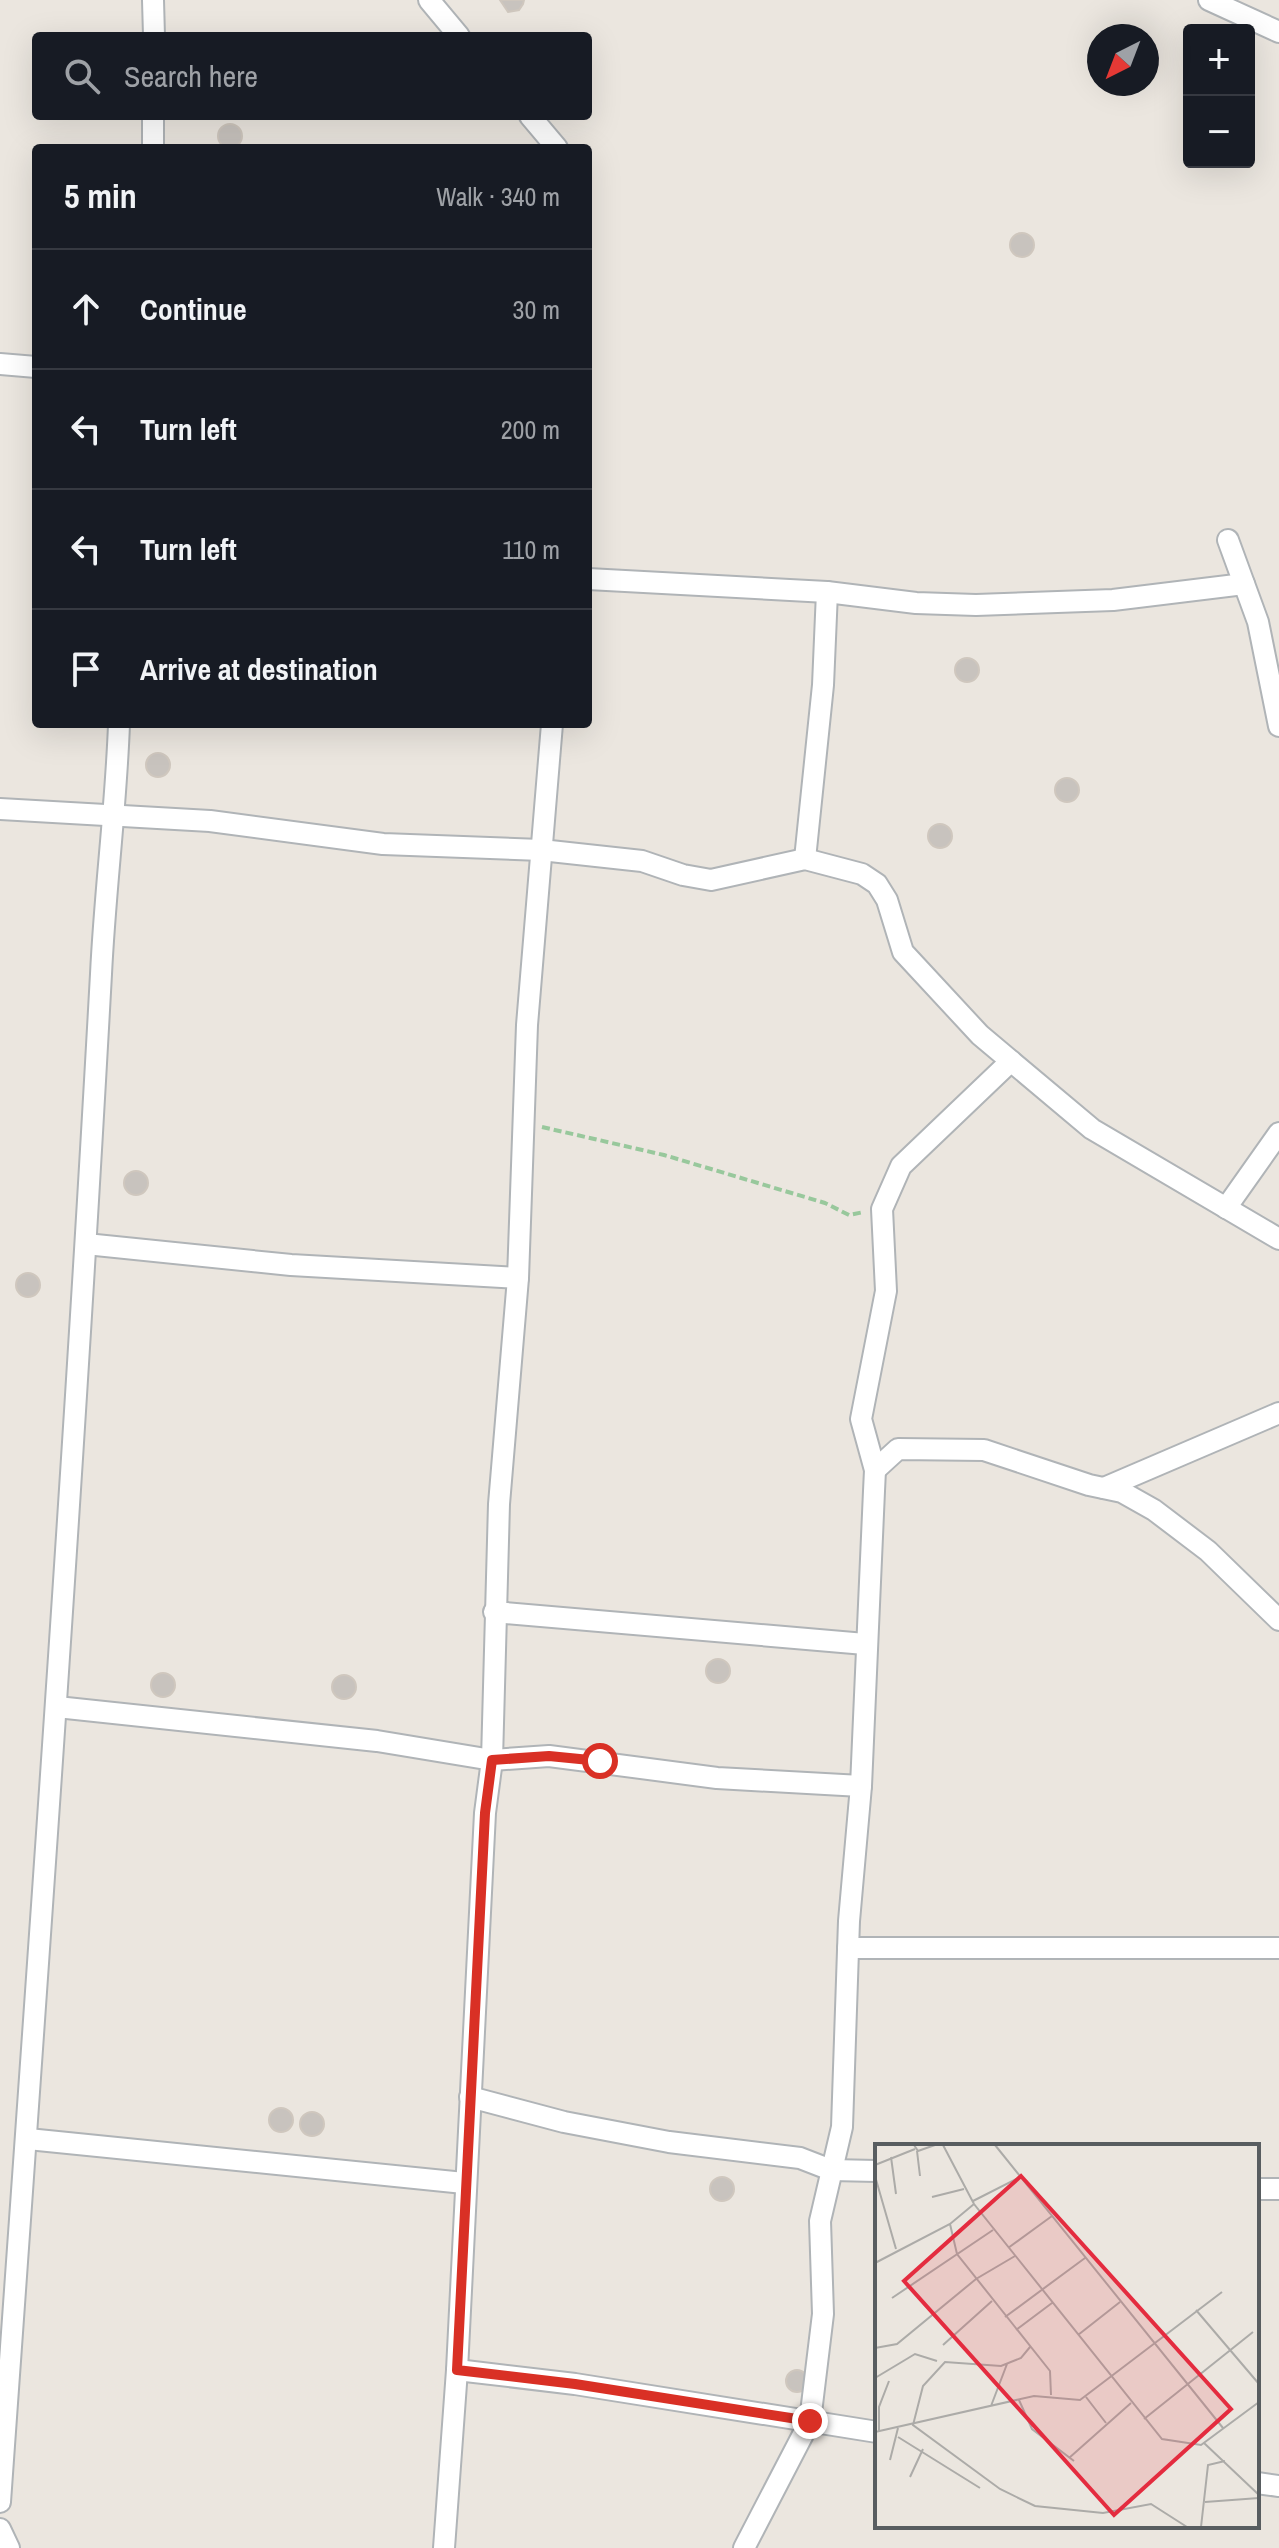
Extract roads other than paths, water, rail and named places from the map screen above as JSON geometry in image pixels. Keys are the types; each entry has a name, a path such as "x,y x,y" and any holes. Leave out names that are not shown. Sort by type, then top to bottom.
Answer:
{"street":[{"path":"153,0 154,32"},
{"path":"429,0 456,32"},
{"path":"1209,0 1279,32"},
{"path":"153,120 153,144"},
{"path":"533,120 554,144"},
{"path":"0,364 32,367"},
{"path":"1228,540 1258,622 1279,726"},
{"path":"592,579 827,592 916,603 976,605 1113,600 1244,584"},
{"path":"805,859 823,685 827,592"},
{"path":"0,2502 28,2139 32,2017 57,1707 119,728"},
{"path":"444,2548 457,2370 485,1813 492,1760 499,1504 518,1278 523,1123 552,728"},
{"path":"0,809 210,821 383,844 541,850 642,861 683,875 711,880 805,859 862,874 877,884 887,900 903,952 971,1025 1011,1061 1092,1129 1279,1239"},
{"path":"744,2548 810,2421 823,2314 820,2221 842,2127 848,1948 861,1786 875,1470 861,1419 886,1291 882,1209 901,1166 1011,1061"},
{"path":"1226,1208 1279,1133"},
{"path":"86,1244 291,1265 518,1278"},
{"path":"1104,1488 1279,1413"},
{"path":"875,1470 898,1449 984,1450 1122,1492 1154,1510 1208,1551 1279,1620"},
{"path":"494,1612 865,1644"},
{"path":"57,1707 267,1727 492,1760 549,1756 717,1778 861,1786"},
{"path":"848,1948 1279,1948"},
{"path":"470,2097 564,2122 669,2142 800,2158 831,2170 875,2171"},
{"path":"28,2139 464,2183"},
{"path":"457,2370 575,2384 875,2432"},
{"path":"1259,2483 1279,2486"}]}
